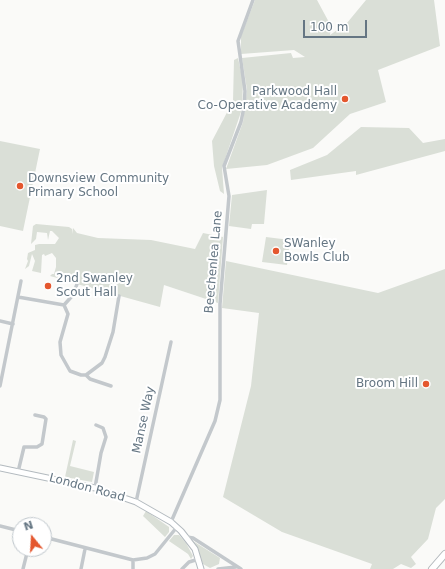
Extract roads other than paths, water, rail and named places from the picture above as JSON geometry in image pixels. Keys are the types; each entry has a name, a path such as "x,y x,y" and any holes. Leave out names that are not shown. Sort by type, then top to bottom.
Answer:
{"highway":[{"path":"432,569 445,554"}],"main road":[{"name":"London Road","path":"0,468 95,488 136,502 171,522 187,537 199,559 201,569"}],"street":[{"name":"Beechenlea Lane","path":"171,522 215,421 220,400 220,304 229,202 224,166 244,107 245,90 238,41 253,0"},
{"path":"0,386 21,281"},
{"path":"64,305 73,295 77,284"},
{"path":"86,375 102,363 105,357 113,332 120,296"},
{"path":"18,297 64,305"},
{"path":"64,305 68,314 60,342 61,356 70,371 86,375 90,379 111,386"},
{"path":"0,321 13,324"},
{"name":"Manse Way","path":"136,502 170,342"},
{"path":"18,472 24,447 36,447 42,444 46,419 44,417 34,415"},
{"path":"95,488 101,453 106,437 103,428 96,425"},
{"path":"0,526 12,529"},
{"path":"52,539 85,549 133,560 146,558 155,554 177,527"},
{"name":"London Road","path":"187,537 193,538 239,568"},
{"path":"81,569 85,549"},
{"path":"23,569 26,557"},
{"path":"182,569 189,562 199,559"},
{"path":"133,560 133,569"},
{"name":"London Road","path":"218,569 239,568"}],"place":[{"name":"Parkwood Hall Co-Operative Academy","path":"345,99"},
{"name":"Downsview Community Primary School","path":"20,186"},
{"name":"SWanley Bowls Club","path":"276,251"},
{"name":"2nd Swanley Scout Hall","path":"48,286"},
{"name":"Broom Hill","path":"426,384"}]}
